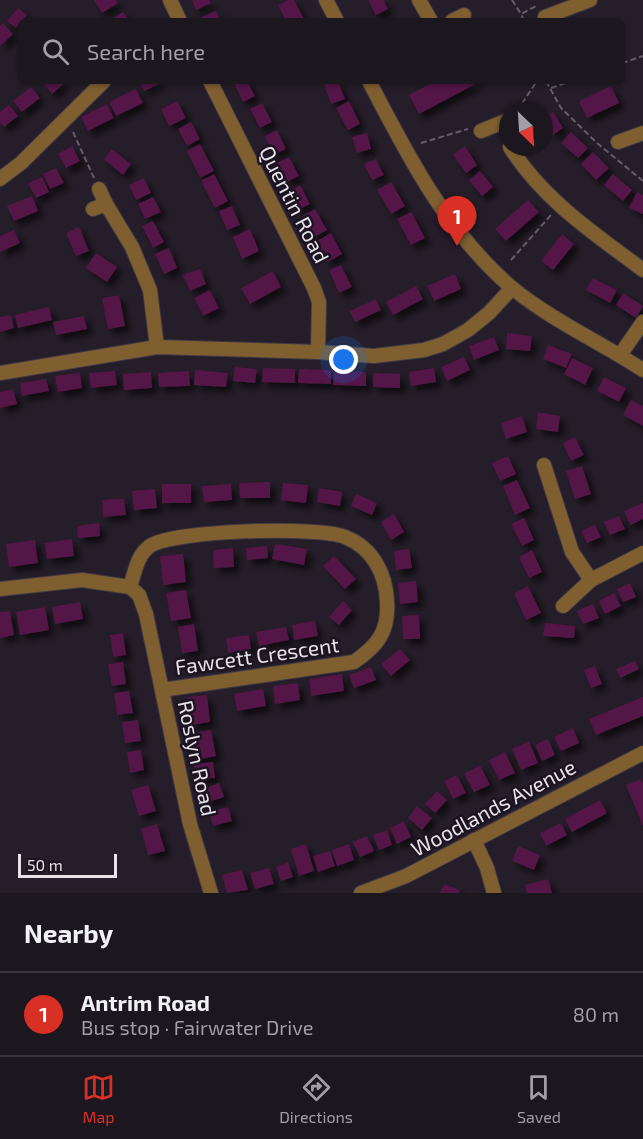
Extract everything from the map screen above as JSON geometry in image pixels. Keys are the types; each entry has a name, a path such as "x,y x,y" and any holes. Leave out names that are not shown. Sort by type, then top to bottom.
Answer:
{"street":[{"path":"170,0 179,18"},
{"path":"326,0 336,18"},
{"path":"419,0 429,18"},
{"path":"544,14 590,0"},
{"path":"0,179 101,84"},
{"name":"Quentin Road","path":"212,84 314,288 320,311 318,352"},
{"path":"371,84 428,190 475,252 512,288 548,313 643,370"},
{"path":"481,131 499,124"},
{"path":"618,142 643,133"},
{"path":"515,156 559,205 643,270"},
{"path":"99,189 100,206 132,246 150,290 156,347"},
{"path":"0,373 156,347 374,356 424,350 443,344 468,330 489,313 512,288"},
{"path":"620,355 643,322"},
{"path":"544,465 572,552 591,580"},
{"name":"Fawcett Crescent","path":"130,587 140,555 151,545 216,534 283,530 314,531 345,537 370,553 386,582 388,617 376,647 354,662 162,690"},
{"path":"563,606 591,580 643,553"},
{"path":"0,589 82,580 130,587"},
{"name":"Roslyn Road","path":"130,587 139,595 146,614 189,824 211,893"},
{"name":"Woodlands Avenue","path":"361,893 406,876 643,753"},
{"path":"474,840 487,868 494,893"}],"path":[{"path":"512,0 523,18"},
{"path":"521,14 544,14"},
{"path":"625,62 643,56"},
{"path":"523,102 535,84"},
{"path":"548,84 561,108 597,143 643,181"},
{"path":"551,88 563,84"},
{"path":"66,118 99,189"},
{"path":"422,143 474,128 481,131"},
{"path":"511,260 559,205"}],"building":[{"path":"94,0 116,0 118,3 102,13"},
{"path":"192,0 209,0 211,3 196,10"},
{"path":"294,0 303,18 284,18 278,5"},
{"path":"368,0 383,0 388,9 376,15"},
{"path":"18,8 27,15 24,18 18,18 16,28 7,21"},
{"path":"216,11 220,18 202,18"},
{"path":"123,12 128,18 114,18"},
{"path":"3,23 13,34 0,46 0,26"},
{"path":"44,84 64,84 52,94"},
{"path":"140,84 159,84 144,91"},
{"path":"234,84 249,84 255,96 243,102"},
{"path":"339,84 345,99 331,104 324,85"},
{"path":"429,84 475,84 419,114 409,95"},
{"path":"611,86 619,103 587,118 579,101"},
{"path":"31,87 40,98 22,112 13,101"},
{"path":"136,89 143,103 116,116 109,102"},
{"path":"177,101 186,118 169,126 161,109"},
{"path":"349,101 360,124 348,130 336,108"},
{"path":"262,103 272,122 260,128 250,109"},
{"path":"107,104 114,118 88,131 81,117"},
{"path":"9,105 18,116 4,127 0,122 0,112"},
{"path":"553,112 563,128 553,135"},
{"path":"191,122 200,139 187,146 178,129"},
{"path":"277,130 286,149 274,155 265,136"},
{"path":"571,132 588,148 578,158 561,143"},
{"path":"367,133 371,149 357,153 352,137"},
{"path":"200,144 214,171 200,178 187,151"},
{"path":"72,146 80,161 66,168 58,154"},
{"path":"465,146 477,165 466,173 453,155"},
{"path":"112,149 131,164 123,175 104,159"},
{"path":"593,152 609,168 596,180 581,164"},
{"path":"289,157 299,176 287,182 277,163"},
{"path":"376,159 384,175 372,180 364,164"},
{"path":"56,168 64,183 50,189 43,174"},
{"path":"480,171 493,187 482,196 469,180"},
{"path":"214,174 228,201 215,208 201,181"},
{"path":"613,174 632,190 623,201 604,185"},
{"path":"42,177 49,192 36,198 28,183"},
{"path":"144,178 151,193 136,200 129,185"},
{"path":"391,182 405,206 391,214 377,190"},
{"path":"300,185 310,204 298,210 288,191"},
{"path":"637,192 643,195 643,214 629,208"},
{"path":"32,196 38,211 14,221 7,206"},
{"path":"153,197 161,212 145,219 138,204"},
{"path":"528,200 539,212 506,241 495,229"},
{"path":"232,206 240,225 227,230 219,211"},
{"path":"315,209 327,230 314,237 302,216"},
{"path":"411,212 425,238 411,245 397,219"},
{"path":"153,221 164,242 153,248 142,226"},
{"path":"79,227 89,251 76,256 66,233"},
{"path":"250,229 259,251 242,259 233,237"},
{"path":"14,230 20,243 0,252 0,236"},
{"path":"331,233 342,254 328,262 317,241"},
{"path":"562,234 574,244 553,270 541,261"},
{"path":"169,248 177,268 164,274 155,254"},
{"path":"96,253 117,267 107,282 86,268"},
{"path":"341,265 352,287 339,293 329,270"},
{"path":"200,269 206,284 190,291 183,275"},
{"path":"273,271 281,287 250,304 241,288"},
{"path":"455,274 461,289 434,301 427,286"},
{"path":"593,278 617,290 610,303 586,290"},
{"path":"416,286 423,299 393,315 386,302"},
{"path":"210,290 219,308 203,316 194,298"},
{"path":"623,293 643,306 636,318 616,305"},
{"path":"119,295 125,326 108,329 102,298"},
{"path":"376,299 381,310 355,322 350,311"},
{"path":"49,307 52,320 18,328 15,315"},
{"path":"11,315 14,328 0,332 0,317"},
{"path":"84,316 87,329 56,335 53,322"},
{"path":"507,333 532,336 530,351 506,349"},
{"path":"494,337 499,350 474,360 469,346"},
{"path":"548,345 572,354 566,368 543,359"},
{"path":"464,357 470,370 447,381 441,367"},
{"path":"572,358 593,368 585,385 564,374"},
{"path":"235,367 257,369 255,383 233,381"},
{"path":"263,368 295,369 295,383 262,382"},
{"path":"434,368 436,382 411,386 409,372"},
{"path":"299,369 331,370 331,384 298,383"},
{"path":"195,370 228,373 226,387 194,385"},
{"path":"115,371 117,385 91,388 89,373"},
{"path":"189,371 190,386 159,387 158,373"},
{"path":"334,371 366,372 366,386 333,385"},
{"path":"151,372 152,388 124,390 123,374"},
{"path":"80,373 82,388 58,392 55,376"},
{"path":"373,373 400,374 400,388 373,387"},
{"path":"604,377 626,388 619,402 597,391"},
{"path":"46,379 49,391 22,396 20,383"},
{"path":"13,389 17,404 0,408 0,392"},
{"path":"631,400 643,406 643,426 623,415"},
{"path":"538,412 560,416 558,432 536,429"},
{"path":"522,416 527,432 506,439 501,423"},
{"path":"575,437 584,455 571,461 563,443"},
{"path":"508,456 516,474 500,481 492,463"},
{"path":"582,466 591,494 575,499 566,471"},
{"path":"517,480 530,508 515,515 503,486"},
{"path":"270,482 270,498 240,498 239,483"},
{"path":"283,483 308,485 306,503 281,500"},
{"path":"162,484 191,484 191,503 162,503"},
{"path":"231,484 232,500 204,502 202,486"},
{"path":"319,488 342,492 340,506 317,502"},
{"path":"155,489 157,508 134,510 132,491"},
{"path":"356,494 377,503 372,515 351,506"},
{"path":"124,499 126,515 103,517 102,500"},
{"path":"643,503 643,519 630,525 624,511"},
{"path":"394,514 404,532 391,540 381,522"},
{"path":"619,516 625,529 610,535 604,522"},
{"path":"524,518 534,540 522,546 511,524"},
{"path":"99,523 100,536 78,538 77,526"},
{"path":"595,525 601,537 587,543 581,531"},
{"path":"72,539 74,556 47,559 45,543"},
{"path":"35,540 38,563 9,567 6,544"},
{"path":"275,544 307,549 304,565 272,559"},
{"path":"267,546 268,558 247,560 246,548"},
{"path":"233,548 234,567 214,568 213,550"},
{"path":"409,549 412,568 396,570 394,551"},
{"path":"532,550 542,572 529,578 519,557"},
{"path":"183,554 186,582 163,585 160,556"},
{"path":"334,556 356,579 345,589 323,566"},
{"path":"416,581 418,602 400,604 398,583"},
{"path":"630,583 636,597 623,602 617,589"},
{"path":"528,586 541,613 526,620 514,593"},
{"path":"186,590 191,618 171,621 166,593"},
{"path":"614,593 621,606 605,614 599,601"},
{"path":"343,601 352,610 339,625 329,617"},
{"path":"80,602 83,619 55,624 52,607"},
{"path":"593,604 599,618 583,624 577,611"},
{"path":"45,607 49,630 20,635 16,612"},
{"path":"10,611 14,635 0,638 0,612"},
{"path":"419,615 420,639 403,639 402,616"},
{"path":"315,621 318,636 294,640 292,625"},
{"path":"545,623 575,626 574,638 543,636"},
{"path":"194,624 198,651 182,653 178,627"},
{"path":"286,627 289,640 259,646 256,632"},
{"path":"123,633 126,655 113,657 110,635"},
{"path":"249,635 251,649 228,653 226,638"},
{"path":"400,649 410,660 391,676 381,664"},
{"path":"635,661 639,669 620,678 616,669"},
{"path":"123,662 126,684 112,686 108,664"},
{"path":"595,666 602,684 591,688 584,670"},
{"path":"371,667 376,680 354,688 349,675"},
{"path":"342,674 344,691 311,696 309,679"},
{"path":"298,683 300,700 275,704 273,686"},
{"path":"263,689 266,706 237,711 234,694"},
{"path":"129,691 133,713 117,715 114,693"},
{"path":"207,695 210,722 191,725 188,697"},
{"path":"643,697 643,716 596,735 589,719"},
{"path":"138,720 141,741 125,743 122,722"},
{"path":"573,728 579,743 561,751 554,737"},
{"path":"211,730 216,756 192,761 187,734"},
{"path":"548,739 555,755 542,761 535,745"},
{"path":"529,741 538,763 521,770 512,749"},
{"path":"141,750 144,770 130,773 127,752"},
{"path":"505,752 515,773 499,780 489,760"},
{"path":"213,762 215,778 196,780 194,764"},
{"path":"480,765 490,785 474,792 464,774"},
{"path":"457,775 466,793 453,799 444,781"},
{"path":"641,779 643,784 643,826 626,785"},
{"path":"219,783 224,797 206,803 201,790"},
{"path":"148,785 156,811 139,816 131,790"},
{"path":"437,791 447,800 435,813 425,804"},
{"path":"600,800 607,813 572,832 565,819"},
{"path":"417,806 432,818 422,830 408,818"},
{"path":"228,807 232,821 213,826 209,812"},
{"path":"404,821 411,837 397,844 390,828"},
{"path":"561,823 567,835 546,846 540,833"},
{"path":"157,824 165,851 148,855 141,829"},
{"path":"387,830 392,845 379,850 373,835"},
{"path":"367,836 374,851 360,857 353,842"},
{"path":"306,844 314,871 299,876 291,849"},
{"path":"349,844 354,860 337,866 332,850"},
{"path":"518,846 540,855 534,870 512,861"},
{"path":"330,851 335,866 318,872 313,856"},
{"path":"288,862 293,877 281,881 276,867"},
{"path":"269,868 274,884 255,889 250,873"},
{"path":"242,870 248,890 227,893 222,875"},
{"path":"548,879 552,893 527,893 525,885"},
{"path":"444,884 460,890 459,893 440,893"}],"place":[{"name":"Antrim Road","path":"457,246"}]}
